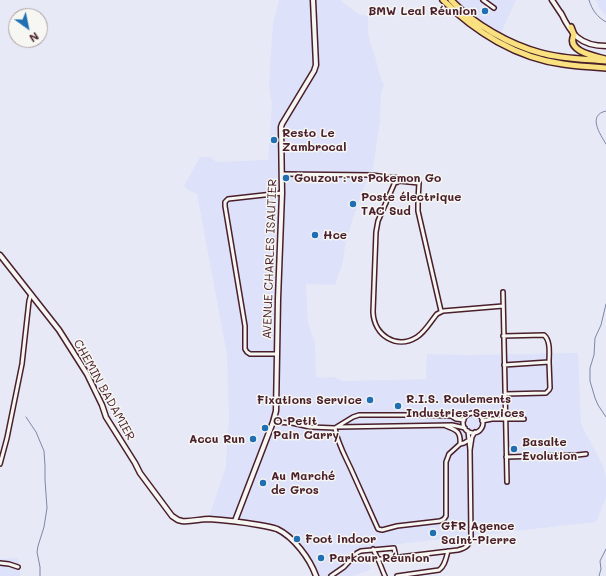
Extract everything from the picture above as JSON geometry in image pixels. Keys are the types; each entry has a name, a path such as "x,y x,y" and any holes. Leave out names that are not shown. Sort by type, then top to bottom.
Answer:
{"highway":[{"path":"443,0 459,16 478,30 498,42 530,56 563,64 606,68"},
{"path":"451,0 465,13 485,27 518,45 541,53 567,58 606,60"},
{"path":"454,0 485,27"},
{"path":"571,27 574,35 572,37 573,43 580,51 606,60"}],"street":[{"name":"AVENUE CHARLES ISAUTIER","path":"235,521 276,411 278,299 283,174 281,127 314,71 316,65 313,0"},
{"path":"483,0 494,8"},
{"path":"552,0 571,27 590,43"},
{"path":"561,13 574,35 579,39 600,46 606,46"},
{"path":"283,174 384,177 396,181 419,184 418,211 441,311"},
{"path":"396,181 378,221 376,232 373,312 374,322 379,331 388,338 403,342 420,334 441,311 503,306"},
{"path":"278,354 250,354 245,349 245,326 224,206 228,199 282,193"},
{"name":"CHEMIN BADAMIER","path":"0,255 59,330 87,374 106,417 140,473 172,516 182,521 209,519 235,521 272,528 282,532 299,548 316,576"},
{"path":"502,292 507,482"},
{"path":"0,464 7,438 22,364 31,294"},
{"path":"504,336 544,336 548,338 550,388 546,392 505,394"},
{"path":"504,365 549,362"},
{"path":"470,450 472,437 475,432 480,429 482,421 479,416 474,413 470,413 467,415 463,424 468,431 475,432"},
{"path":"337,427 354,417 359,416 450,416 456,419 464,420"},
{"path":"482,421 505,418 524,419"},
{"path":"273,422 292,423 310,427 452,425 465,428"},
{"path":"444,426 451,428 460,434 460,444"},
{"path":"337,427 337,436 341,446 370,512 380,530 398,526 440,521 444,519 446,516 447,457 460,444 469,440"},
{"path":"378,559 462,549 469,544 471,534 470,450 468,431"},
{"path":"506,457 577,456 586,454"},
{"path":"331,576 344,567 360,551 394,548 396,557"},
{"path":"373,549 385,576"},
{"path":"398,576 439,570 445,564 448,551"},
{"path":"0,562 18,568"}],"shaded area":[{"path":"279,0 340,0 358,14 368,16 370,43 384,85 381,93 380,121 373,168 367,179 353,218 345,246 343,262 335,285 306,284 308,324 315,342 316,377 335,377 342,381 426,379 427,354 467,355 578,353 581,424 603,466 606,478 606,497 596,522 363,548 371,569 353,576 319,576 304,549 279,527 257,522 209,517 226,467 226,441 229,422 227,355 197,194 184,186 200,157 211,157 216,162 268,160 272,104 269,87 273,23"},
{"path":"457,0 516,0 500,35 464,8"},
{"path":"596,0 606,0 606,16 599,8"},
{"path":"18,558 20,576 0,576 0,559"}],"waterway":[{"path":"589,0 595,13 606,22"},
{"path":"606,111 600,113 597,116 596,121 598,130 606,144"},
{"path":"606,304 601,325 595,338 594,355 590,368 590,381 595,398 606,417"},
{"path":"26,417 36,432 44,451 47,508 44,527 37,552 40,576"},
{"path":"599,576 601,569 600,561 606,549"}],"place":[{"name":"BMW Leal Réunion","path":"485,11"},
{"name":"Resto Le Zambrocal","path":"274,140"},
{"name":"Gouzou : vs Pokemon Go","path":"286,178"},
{"name":"Poste électrique TAC Sud","path":"353,204"},
{"name":"Hce","path":"315,235"},
{"name":"Fixations Service","path":"370,400"},
{"name":"R.I.S. Roulements Industries Services","path":"398,406"},
{"name":"O Petit Pain Carry","path":"265,428"},
{"name":"Accu Run","path":"253,439"},
{"name":"Basalte Evolution","path":"514,449"},
{"name":"Au Marché de Gros","path":"263,483"},
{"name":"GFR Agence Saint-Pierre","path":"433,533"},
{"name":"Foot indoor","path":"297,539"},
{"name":"Parkour Réunion","path":"321,558"}]}
